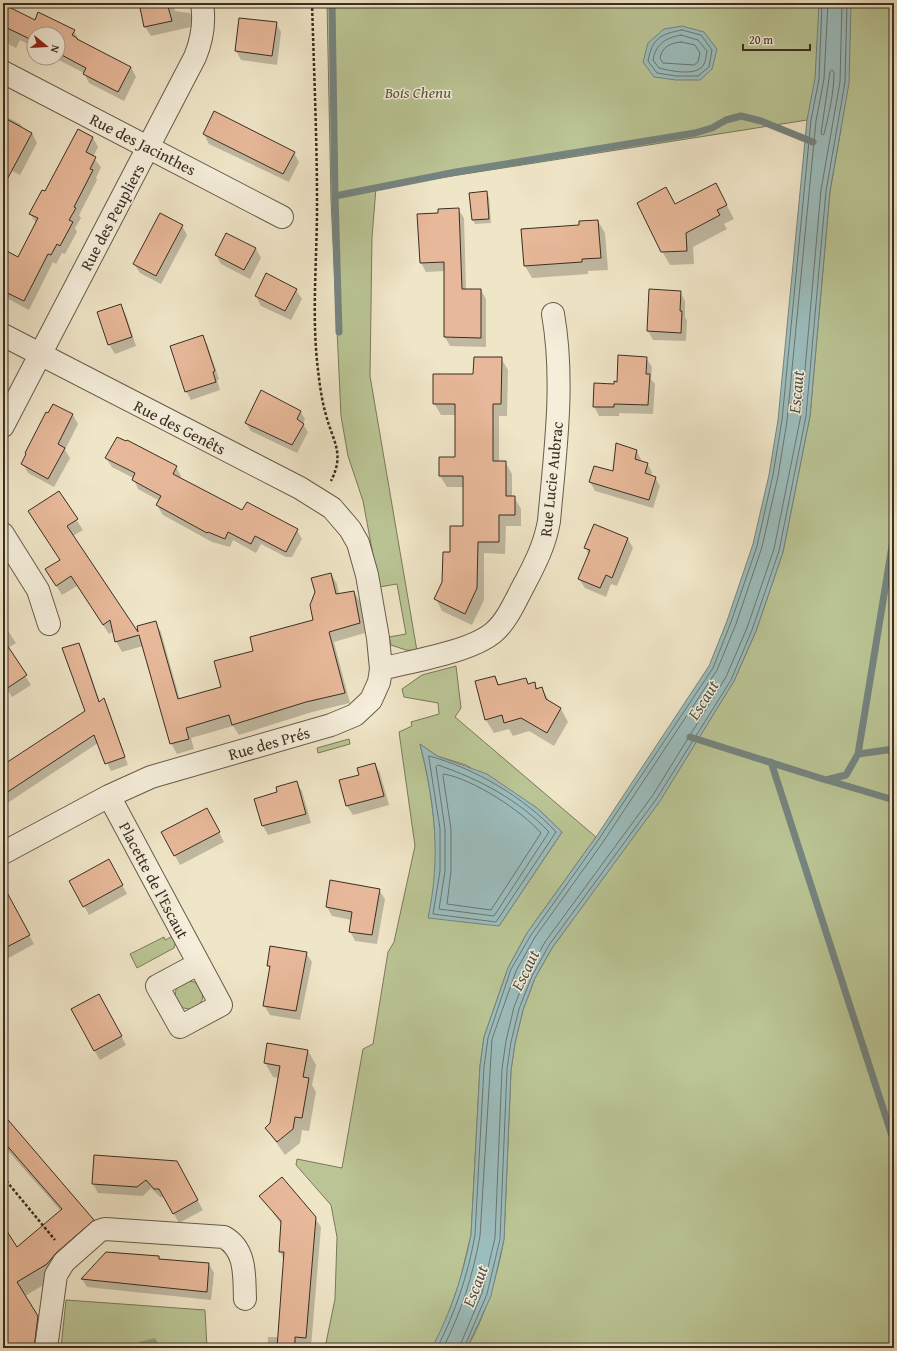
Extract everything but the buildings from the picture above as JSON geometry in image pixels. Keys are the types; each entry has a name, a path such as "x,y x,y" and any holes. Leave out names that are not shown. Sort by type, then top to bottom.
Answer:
{"street":[{"name":"Rue des Peupliers","path":"3,426 199,48 203,26 202,3"},
{"name":"Rue des Jacinthes","path":"3,72 282,217"},
{"name":"Rue Lucie Aubrac","path":"381,669 470,646 494,632 517,599 541,553 546,540 549,521 560,377 558,341 553,314"},
{"name":"Rue des Genêts","path":"3,335 314,496 332,508 350,529"},
{"name":"Rue des Prés","path":"3,853 109,796 151,777 331,725 355,715 371,700 379,682 381,669 367,575 358,543 350,529"},
{"path":"3,534 38,590 49,624"},
{"name":"Placette de l'Escaut","path":"109,796 198,964"},
{"path":"46,1348 56,1275 60,1267 69,1258 99,1231 105,1229 224,1237 236,1246 243,1262 245,1299"}],"path":[{"path":"312,3 317,198 315,296 317,360 326,416 339,456 337,467 331,481 323,490 314,496"},
{"path":"3,1177 69,1258"}],"green space":[{"name":"Bois Chenu","path":"327,3 894,3 894,1348 467,1348 480,1322 490,1295 504,1239 511,1070 515,1043 523,1010 535,978 552,948 660,800 734,681 756,631 783,552 810,416 830,191 841,129 807,120 376,188 372,237 370,376 417,651 406,650 391,645 389,637 406,634 397,584 379,587 363,501 348,456 341,416 331,200"},
{"path":"456,666 461,708 455,717 596,837 527,933 508,968 484,1037 480,1066 471,1235 459,1284 444,1326 432,1348 325,1348 335,1299 337,1237 331,1205 296,1165 297,1159 342,1168 363,1049 373,1044 388,952 394,942 415,846 399,732 412,726 411,722 439,714 438,703 404,697 402,689 422,675","holes":["420,744 437,756 466,765 537,808 562,832 499,926 434,890 436,853 435,835 431,798"]},
{"path":"349,739 350,744 318,753 317,748"},
{"path":"173,936 176,941 174,948 137,968 130,954 164,937 165,940"},
{"path":"189,981 199,985 203,995 199,1005 189,1009 179,1005 175,995 179,985"},
{"path":"66,1300 205,1310 207,1348 61,1348"}],"water":[{"name":"Escaut","path":"819,3 851,3 849,83 830,191 810,416 783,552 756,631 734,681 660,801 552,948 535,978 523,1010 515,1043 511,1070 504,1239 491,1296 467,1348 432,1348 456,1293 471,1235 480,1066 484,1037 508,968 527,933 596,837 709,666 727,621 753,544 769,475 778,420 807,120 815,78"},
{"path":"682,26 704,32 717,49 712,69 700,80 676,80 654,77 643,62 648,43 664,29"},
{"path":"420,744 437,756 487,774 537,808 562,832 499,926 428,918 434,873 434,830 433,809"}],"waterway":[{"path":"332,3 335,196"},
{"path":"339,332 335,196 456,172 695,133 712,128 726,120 741,116 761,121 813,142"},
{"path":"858,754 894,534"},
{"path":"690,737 826,780 846,775 858,754 894,749"},
{"path":"771,762 894,1142"},
{"path":"827,780 894,800"}]}
